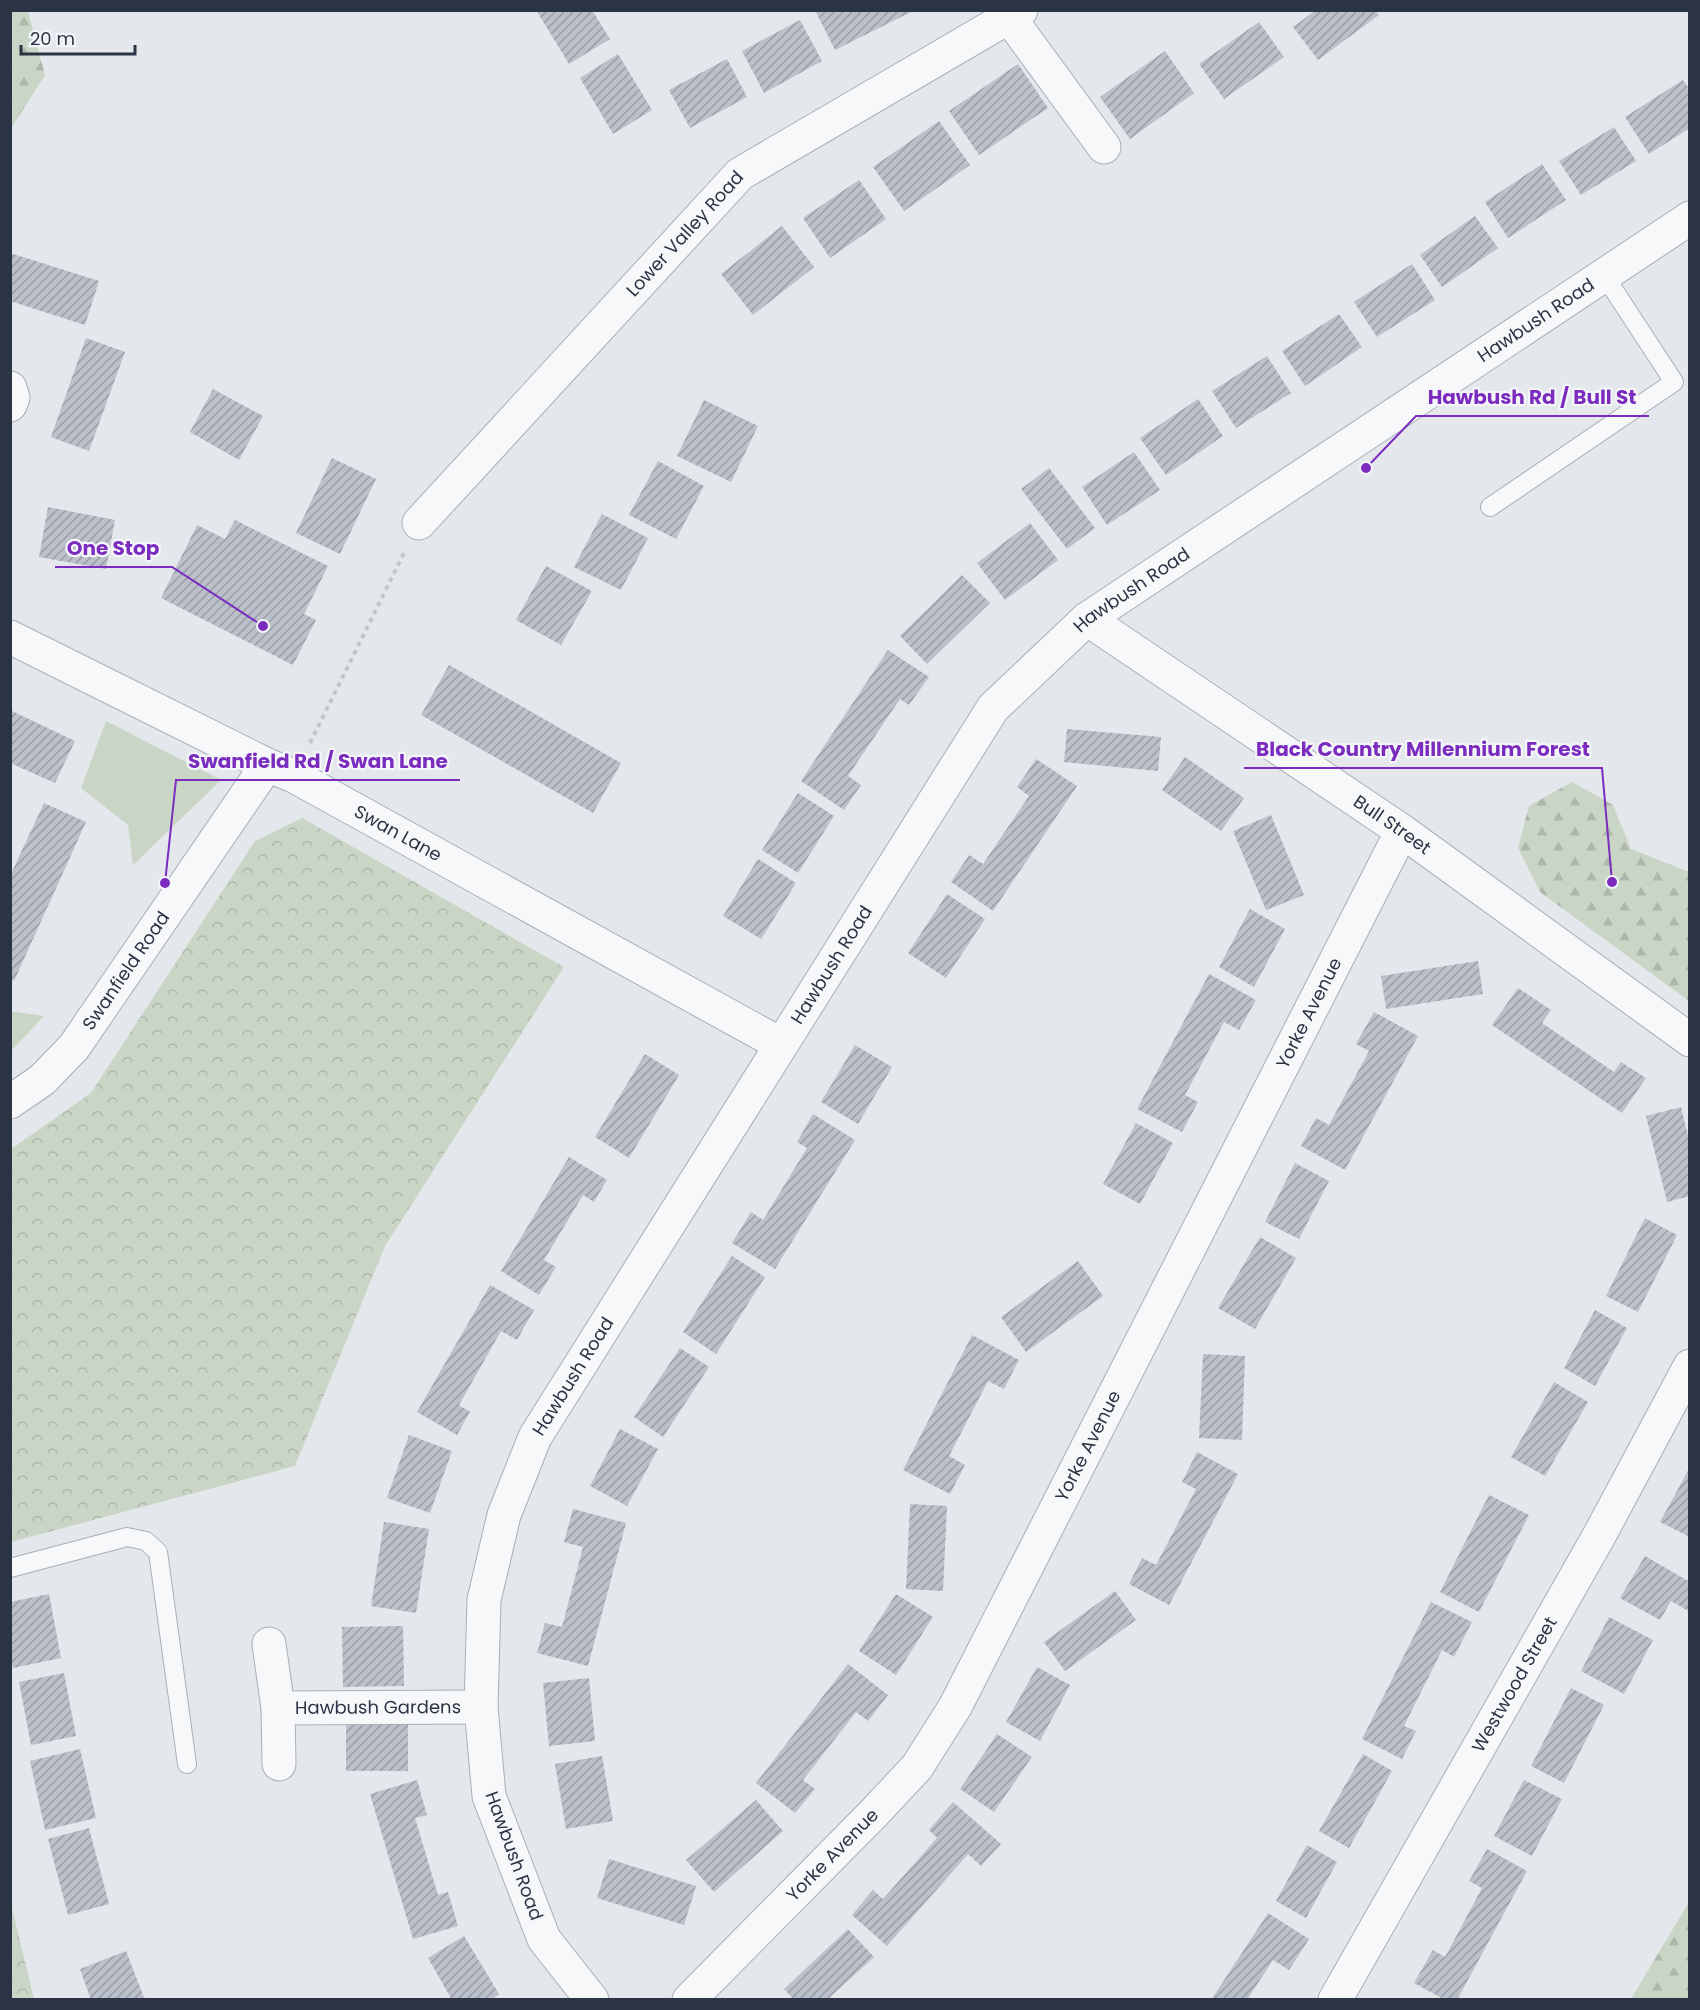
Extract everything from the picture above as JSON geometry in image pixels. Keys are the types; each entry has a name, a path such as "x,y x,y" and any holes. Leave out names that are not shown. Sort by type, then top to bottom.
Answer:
{"street":[{"name":"Lower Valley Road","path":"419,523 740,174 1015,14 1104,147"},
{"name":"Hawbush Road","path":"592,2000 544,1939 489,1796 481,1707 484,1600 504,1515 535,1437 993,708 1087,619 1689,218"},
{"path":"10,388 13,398 10,405"},
{"name":"Bull Street","path":"1087,619 1402,831 1689,1040"},
{"name":"Swan Lane","path":"10,637 281,770 780,1044"},
{"name":"Swanfield Road","path":"10,1102 42,1080 74,1047 281,770"},
{"name":"Yorke Avenue","path":"689,2000 917,1767 955,1707 1402,831"},
{"name":"Westwood Street","path":"1335,2000 1599,1536 1689,1366"},
{"name":"Hawbush Gardens","path":"269,1644 278,1708 279,1764"},
{"name":"Hawbush Gardens","path":"278,1708 481,1707"}],"lane":[{"path":"1490,507 1674,382 1604,275"},
{"path":"10,1568 127,1537 146,1541 158,1552 187,1764"}],"path":[{"path":"281,770 419,523"}],"green space":[{"path":"11,10 28,11 45,75 12,127 10,126"},
{"path":"106,721 221,780 133,865 128,825 81,788"},
{"path":"1572,782 1613,805 1631,849 1689,872 1689,1001 1540,892 1518,848 1529,806"},
{"path":"302,818 564,967 385,1246 295,1466 11,1542 11,1149 91,1093 255,841"},
{"path":"10,1011 44,1016 11,1051 10,1051"},
{"path":"1689,1902 1689,1999 1631,1999"},
{"path":"11,1904 34,1999 11,1999"}],"building":[{"path":"536,10 592,10 610,39 569,64"},
{"path":"815,10 915,10 835,50"},
{"path":"1316,10 1375,10 1379,15 1318,60 1293,27"},
{"path":"800,20 822,61 764,93 742,51"},
{"path":"1259,22 1284,57 1224,99 1199,64"},
{"path":"1165,51 1194,93 1130,139 1100,97"},
{"path":"618,54 652,110 613,134 580,78"},
{"path":"727,59 747,97 690,128 669,90"},
{"path":"1018,64 1048,108 979,155 949,111"},
{"path":"1683,80 1690,90 1690,128 1649,154 1625,117"},
{"path":"939,121 970,165 904,211 873,167"},
{"path":"1614,127 1636,161 1581,195 1559,161"},
{"path":"1542,164 1566,200 1508,238 1485,202"},
{"path":"859,180 886,219 830,258 803,218"},
{"path":"1475,216 1498,248 1442,287 1420,255"},
{"path":"782,226 814,267 753,315 721,274"},
{"path":"10,253 99,281 85,325 10,301"},
{"path":"1412,264 1435,300 1377,337 1354,302"},
{"path":"1339,314 1362,347 1305,386 1282,351"},
{"path":"86,338 125,352 89,451 51,437"},
{"path":"1267,356 1291,393 1236,428 1212,391"},
{"path":"213,389 263,416 239,460 190,432"},
{"path":"1198,399 1223,436 1166,475 1140,438"},
{"path":"704,400 758,426 731,482 677,456"},
{"path":"1134,452 1160,490 1107,525 1082,487"},
{"path":"332,458 376,479 340,554 296,533"},
{"path":"658,461 704,486 676,539 629,515"},
{"path":"1049,468 1095,528 1067,549 1021,489"},
{"path":"48,507 115,520 106,569 39,557"},
{"path":"602,514 648,538 621,590 574,567"},
{"path":"235,520 328,566 304,614 316,620 293,665 161,598 197,525 225,539"},
{"path":"1030,523 1058,560 1005,600 977,563"},
{"path":"546,566 592,591 561,645 516,620"},
{"path":"962,575 990,603 927,664 900,636"},
{"path":"888,650 929,677 909,705 900,699 848,776 861,785 844,810 801,781"},
{"path":"449,665 621,763 593,813 421,715"},
{"path":"10,710 75,741 55,783 10,763"},
{"path":"1067,729 1161,737 1158,771 1064,762"},
{"path":"1185,757 1244,798 1221,831 1162,790"},
{"path":"1036,759 1077,786 993,911 951,882 969,855 983,864 1029,796 1017,787"},
{"path":"798,793 834,816 798,873 762,850"},
{"path":"44,803 86,822 14,981 10,979 10,876"},
{"path":"1271,815 1304,895 1266,910 1233,831"},
{"path":"758,859 796,883 761,939 723,916"},
{"path":"947,894 985,919 946,978 908,953"},
{"path":"1250,909 1285,929 1254,987 1219,967"},
{"path":"1478,961 1483,994 1386,1009 1381,976"},
{"path":"1209,974 1256,1000 1239,1030 1224,1022 1185,1095 1198,1102 1182,1132 1137,1109"},
{"path":"1518,988 1551,1010 1542,1023 1614,1072 1621,1062 1646,1078 1622,1113 1492,1025"},
{"path":"1374,1012 1418,1036 1345,1170 1301,1146 1316,1118 1329,1125 1369,1051 1356,1044"},
{"path":"855,1045 892,1067 858,1124 821,1102"},
{"path":"645,1054 679,1075 629,1158 595,1137"},
{"path":"1681,1107 1690,1144 1690,1196 1667,1202 1646,1116"},
{"path":"813,1114 855,1140 775,1269 732,1243 751,1212 763,1220 807,1148 797,1142"},
{"path":"1136,1123 1173,1143 1140,1204 1103,1184"},
{"path":"569,1157 607,1180 594,1202 583,1195 544,1260 556,1267 539,1295 501,1271"},
{"path":"1295,1163 1329,1181 1299,1239 1265,1222"},
{"path":"1645,1218 1677,1235 1638,1312 1606,1296"},
{"path":"1260,1237 1296,1258 1255,1329 1218,1308"},
{"path":"732,1256 765,1277 716,1354 683,1332"},
{"path":"1078,1261 1103,1296 1026,1352 1001,1317"},
{"path":"490,1285 534,1310 517,1340 501,1331 459,1405 470,1412 457,1435 417,1412"},
{"path":"1595,1310 1627,1328 1595,1386 1564,1368"},
{"path":"972,1335 1019,1360 1004,1389 988,1381 949,1456 965,1465 950,1494 903,1470"},
{"path":"680,1348 709,1367 663,1437 634,1417"},
{"path":"1203,1354 1245,1356 1242,1440 1199,1438"},
{"path":"1554,1382 1588,1402 1545,1476 1511,1457"},
{"path":"620,1429 658,1449 627,1506 590,1486"},
{"path":"409,1435 452,1451 430,1513 387,1498"},
{"path":"1197,1452 1238,1474 1169,1605 1129,1584 1142,1558 1156,1565 1196,1489 1182,1482"},
{"path":"1690,1467 1690,1537 1660,1522"},
{"path":"1489,1495 1529,1515 1479,1612 1440,1592"},
{"path":"910,1504 947,1506 943,1591 906,1589"},
{"path":"573,1509 626,1523 588,1666 537,1653 545,1623 562,1627 583,1547 564,1542"},
{"path":"384,1522 429,1529 416,1613 371,1606"},
{"path":"1645,1556 1690,1582 1690,1612 1671,1601 1660,1620 1620,1598"},
{"path":"1115,1591 1136,1620 1065,1671 1044,1642"},
{"path":"49,1594 61,1658 13,1668 10,1656 10,1602"},
{"path":"896,1594 933,1617 896,1675 859,1651"},
{"path":"1431,1602 1472,1622 1454,1657 1442,1650 1404,1726 1416,1731 1402,1759 1362,1739"},
{"path":"1609,1617 1653,1640 1624,1694 1581,1671"},
{"path":"403,1626 404,1686 343,1687 342,1627"},
{"path":"848,1664 888,1695 868,1721 856,1712 803,1780 815,1789 795,1813 756,1783"},
{"path":"1037,1667 1070,1685 1040,1741 1006,1722"},
{"path":"64,1673 76,1736 31,1745 19,1682"},
{"path":"589,1678 595,1741 549,1746 543,1683"},
{"path":"1571,1688 1604,1705 1564,1783 1531,1766"},
{"path":"346,1718 408,1718 408,1771 346,1771"},
{"path":"997,1734 1032,1757 994,1812 960,1789"},
{"path":"80,1749 96,1818 45,1830 30,1761"},
{"path":"1363,1754 1392,1771 1349,1848 1319,1831"},
{"path":"602,1756 613,1821 566,1829 555,1764"},
{"path":"417,1780 427,1815 415,1818 438,1895 448,1892 458,1926 413,1939 370,1794"},
{"path":"1524,1780 1562,1799 1532,1856 1494,1836"},
{"path":"756,1800 783,1831 714,1892 686,1860"},
{"path":"953,1802 1001,1844 981,1866 968,1854 887,1946 852,1915 873,1890 883,1899 937,1838 929,1830"},
{"path":"89,1828 109,1904 68,1915 48,1839"},
{"path":"1307,1845 1337,1862 1306,1918 1276,1901"},
{"path":"1487,1849 1527,1871 1457,2000 1445,2000 1414,1983 1433,1950 1445,1957 1482,1888 1469,1881"},
{"path":"609,1859 696,1886 684,1925 597,1898"},
{"path":"1268,1913 1309,1939 1289,1970 1273,1960 1247,2000 1211,2000"},
{"path":"848,1929 874,1957 827,2000 794,2000 784,1989"},
{"path":"464,1936 499,1994 491,2000 452,2000 428,1958"},
{"path":"126,1951 145,2000 91,2000 80,1969"}],"place":[{"name":"Hawbush Rd / Bull St","path":"1366,468"},
{"name":"One Stop","path":"263,626"},
{"name":"Black Country Millennium Forest","path":"1612,882"},
{"name":"Swanfield Rd / Swan Lane","path":"165,883"}]}
